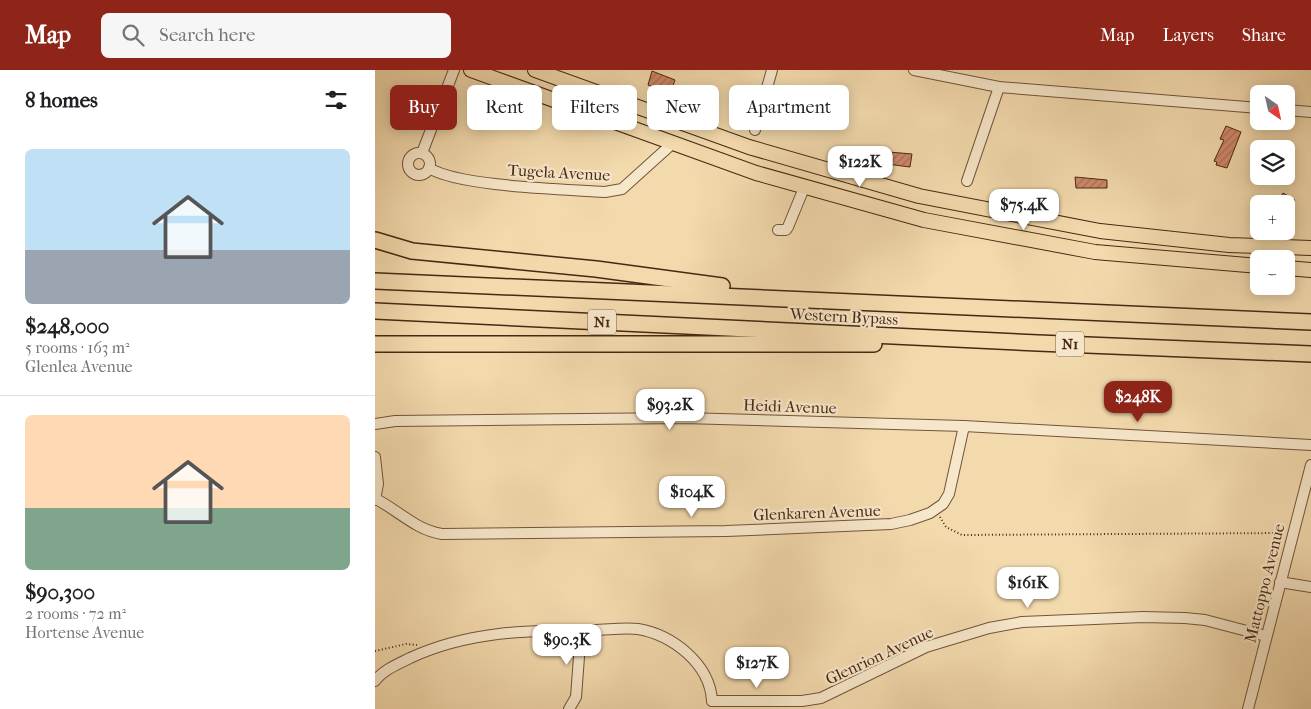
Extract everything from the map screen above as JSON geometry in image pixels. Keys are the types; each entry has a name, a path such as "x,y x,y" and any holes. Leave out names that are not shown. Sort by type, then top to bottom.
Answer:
{"highway":[{"path":"375,240 412,251 596,269 809,298"},
{"name":"Western Bypass","path":"375,281 809,298 1311,322"},
{"name":"Western Bypass","path":"375,311 1038,343 1311,354"},
{"path":"375,344 1038,343"}],"main road":[{"path":"471,70 804,188 924,220 1095,252 1250,265"},
{"path":"535,70 749,147 919,196 1100,231 1229,244 1311,248"},
{"path":"1295,269 1311,270"}],"street":[{"name":"Tugela Avenue","path":"454,70 422,153 411,156 409,168 419,175 429,168 449,176 491,183 605,192 622,189 673,143"},
{"path":"768,85 772,70"},
{"path":"914,70 999,87 1250,107"},
{"path":"967,181 999,87"},
{"path":"1295,111 1311,112"},
{"path":"422,153 429,159 429,168"},
{"path":"778,230 786,230 788,227 804,188"},
{"name":"Heidi Avenue","path":"375,424 395,421 684,418 964,426 1311,445"},
{"path":"935,510 943,504 949,494 964,426"},
{"path":"375,456 378,484 376,500"},
{"name":"Mattoppo Avenue","path":"1248,709 1293,533 1308,488 1311,465"},
{"name":"Glenkaren Avenue","path":"376,500 429,532 460,535 726,530 891,524 910,520 935,510"},
{"path":"1280,582 1311,587"},
{"name":"Glenrion Avenue","path":"710,705 802,701 831,694 926,647 989,628 1022,622 1151,617 1185,618 1212,622 1266,636"},
{"path":"375,681 403,661 437,647 489,634 523,630 638,630 673,642 689,654 710,688 710,705"},
{"path":"569,709 577,698 581,630"}],"path":[{"path":"935,510 946,527 962,535 1293,533"},
{"path":"375,651 405,644 437,647"}],"building":[{"path":"652,71 675,80 673,85 648,85"},
{"path":"1226,126 1241,132 1227,168 1216,165 1217,162 1214,161 1224,140 1220,139"},
{"path":"889,152 912,154 910,167 887,164"},
{"path":"1075,177 1107,180 1107,188 1076,188"}]}
